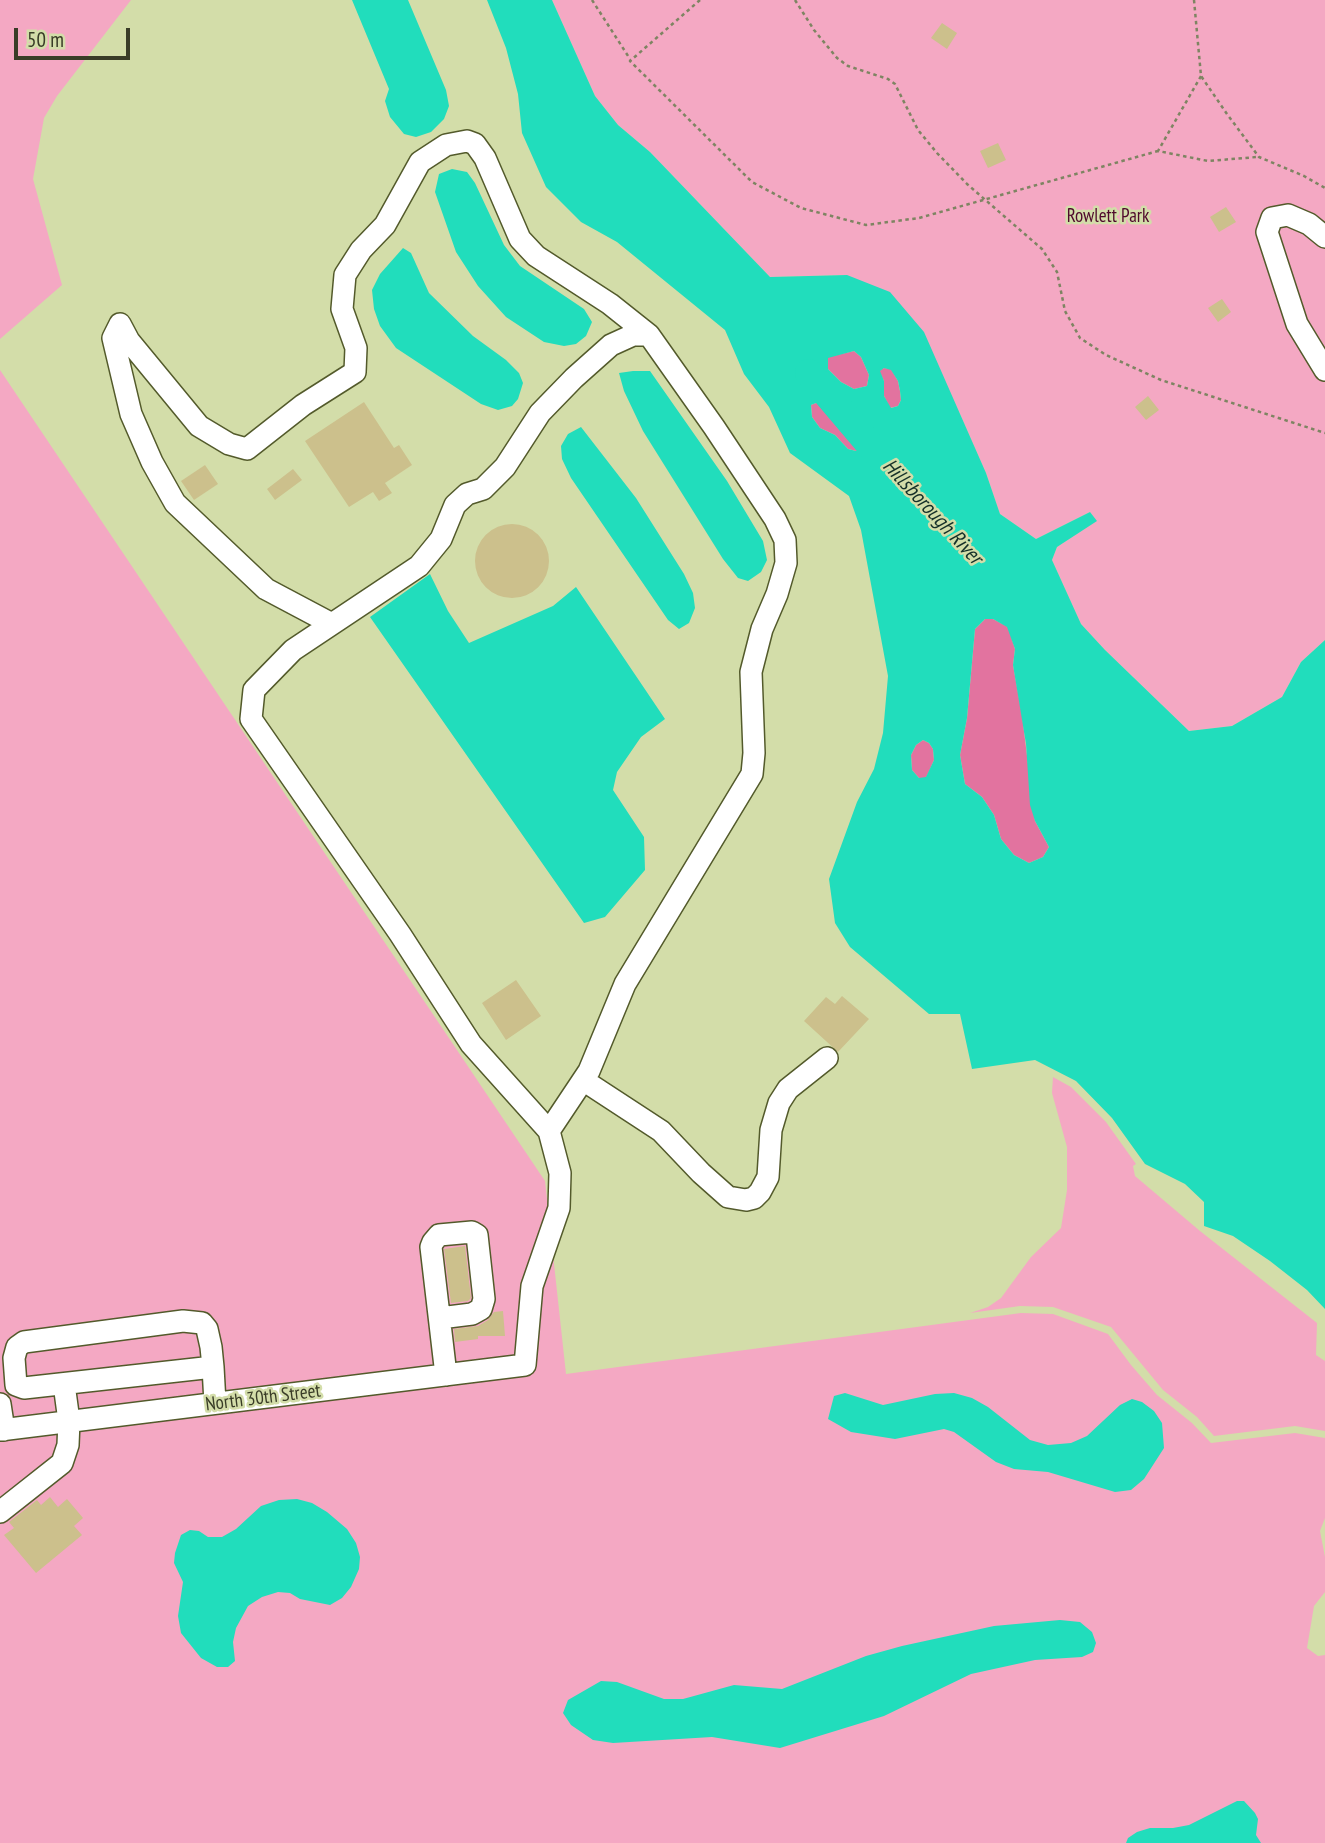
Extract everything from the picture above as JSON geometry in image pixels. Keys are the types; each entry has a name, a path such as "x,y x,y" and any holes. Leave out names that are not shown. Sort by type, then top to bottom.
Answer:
{"street":[{"path":"332,624 266,589 175,503 152,462 131,414 113,338 120,324 129,341 199,426 229,444 247,449 303,405 355,372 356,348 342,309 345,275 361,250 385,225 420,162 446,145 467,141 475,144 485,158 520,239 537,256 610,304 649,335 714,427 775,519 785,540 786,563 777,594 762,629 751,672 754,753 752,774 625,984 583,1080 549,1131 471,1044 400,934 251,719 254,690 293,650 332,624 419,566 441,539 455,505 467,494 484,489 505,467 540,413 573,378 611,345 633,335 649,335"},
{"path":"1325,237 1309,224 1288,215 1272,218 1267,232 1297,324 1325,370"},
{"path":"583,1080 660,1131 728,1197 746,1200 754,1198 760,1192 768,1177 771,1130 779,1104 788,1089 827,1058"},
{"name":"North 30th Street","path":"2,1430 525,1365 532,1286 559,1208 560,1173 549,1131"},
{"path":"440,1318 446,1375"},
{"path":"213,1367 24,1388 16,1385 14,1358 8,1346 183,1321 202,1323 207,1329 213,1367 215,1403"},
{"path":"0,1512 61,1463 68,1445 69,1421 64,1384"},
{"path":"0,1404 2,1430"}],"path":[{"path":"592,0 631,61 752,182 801,208 866,225 919,218 1158,151 1208,161 1259,157 1325,188"},
{"path":"631,61 700,0"},
{"path":"795,0 814,30 837,58 848,66 888,79 895,84 918,130 953,170 1031,239 1052,262 1060,283 1065,311 1080,338 1161,380 1325,433"},
{"path":"1194,0 1201,76 1259,157"},
{"path":"1158,151 1201,76"}],"green space":[{"path":"0,0 131,0 57,96 44,118 33,179 62,285 0,339"},
{"name":"Rowlett Park","path":"552,0 1325,0 1325,640 1301,662 1282,697 1232,726 1189,731 1081,624 1052,560 1057,547 1096,521 1090,512 1036,539 1000,514 986,473 959,412 847,275 770,277 650,152 618,125 595,96"},
{"path":"0,370 545,1181 566,1374 1021,1313 1053,1314 1108,1334 1157,1395 1192,1423 1211,1443 1295,1433 1325,1438 1325,1518 1320,1531 1325,1557 1325,1592 1314,1606 1307,1648 1318,1656 1325,1655 1325,1843 0,1843"},
{"path":"1053,1077 1071,1087 1106,1122 1136,1164 1133,1166 1135,1176 1317,1323 1316,1355 1325,1361 1325,1431 1295,1426 1214,1436 1197,1417 1163,1390 1111,1327 1053,1307 1020,1306 970,1313 988,1307 1001,1298 1031,1257 1061,1228 1067,1190 1067,1147 1052,1093"}],"shaded area":[{"path":"854,351 861,357 869,375 867,386 854,389 841,382 828,369 828,357"},
{"path":"884,368 891,369 898,381 901,400 898,406 890,408 884,396 884,381 879,371"},
{"path":"821,401 834,402 856,420 864,447 856,451 848,449 835,435 820,428 812,417 811,405"},
{"path":"985,619 993,619 1008,627 1015,649 1013,665 1035,821 1049,847 1043,857 1029,863 1014,855 1001,839 994,815 982,797 965,784 960,755 967,718 975,629"},
{"path":"923,740 933,749 934,760 926,778 919,778 912,770 911,755 916,745"}],"water":[{"path":"352,0 408,0 446,90 449,106 444,119 431,132 416,137 404,134 390,117 385,101 389,89"},
{"path":"487,0 552,0 595,96 618,125 650,152 770,277 847,275 890,292 924,332 986,473 1000,514 1036,539 1090,512 1097,521 1057,547 1052,560 1081,624 1189,731 1232,726 1282,697 1301,662 1325,640 1325,1309 1307,1290 1270,1261 1233,1236 1204,1226 1204,1202 1185,1184 1145,1164 1112,1118 1076,1081 1035,1060 972,1069 960,1014 929,1014 850,947 835,923 829,879 857,802 874,769 883,733 888,676 861,530 849,496 790,453 769,407 744,374 725,330 617,242 581,222 546,187 522,133 518,94 506,48","holes":["854,351 861,357 869,375 867,386 854,389 841,382 828,369 828,358","884,368 891,370 898,381 901,400 898,406 891,408 884,396 884,381 880,371","821,401 834,402 856,420 863,447 856,451 848,449 835,435 820,428 812,417 811,405","985,619 993,619 1007,627 1015,649 1013,665 1026,744 1030,805 1049,847 1043,857 1029,863 1014,855 1001,839 994,815 982,797 965,784 960,755 967,718 975,629","923,740 929,743 933,749 934,760 926,777 919,778 912,770 911,755 916,745"]},
{"path":"452,169 467,172 475,183 504,245 520,266 584,309 592,322 586,336 576,344 564,346 544,342 506,317 478,286 456,252 435,192 439,174"},
{"path":"403,248 411,253 429,293 473,336 519,373 523,383 518,399 512,406 498,410 481,404 396,348 380,326 374,309 372,290 380,274"},
{"path":"650,371 727,481 763,541 767,560 761,572 748,581 738,578 723,559 643,431 624,391 619,373"},
{"path":"581,427 636,498 684,574 693,593 695,608 689,623 679,629 668,620 571,478 562,459 561,446 568,434"},
{"path":"430,574 448,611 469,643 553,606 576,587 665,719 641,737 617,772 613,790 644,837 645,870 605,917 584,923 370,617"},
{"path":"845,1393 883,1405 935,1394 954,1393 972,1398 988,1407 1030,1440 1048,1445 1071,1443 1087,1436 1120,1405 1132,1399 1142,1402 1154,1411 1162,1423 1164,1448 1144,1479 1131,1490 1115,1492 1048,1472 1014,1469 996,1462 954,1432 944,1429 895,1439 851,1432 828,1419 834,1396"},
{"path":"297,1499 312,1503 327,1512 347,1529 356,1543 360,1557 359,1569 351,1587 342,1598 330,1605 300,1599 290,1593 278,1592 262,1597 248,1606 236,1628 233,1642 235,1661 228,1667 217,1667 201,1658 181,1633 178,1616 183,1582 174,1563 181,1535 190,1530 199,1531 208,1537 222,1537 236,1529 261,1506 279,1500"},
{"path":"1060,1620 1080,1622 1092,1632 1096,1643 1093,1652 1082,1657 1035,1660 971,1674 884,1716 780,1748 712,1737 613,1743 593,1740 571,1725 563,1713 568,1700 601,1681 617,1682 664,1699 683,1699 734,1685 782,1689 866,1656 902,1646 994,1626"},
{"path":"1237,1801 1244,1801 1255,1813 1258,1819 1256,1835 1261,1843 1126,1843 1128,1838 1137,1832 1150,1828 1189,1825"}],"building":[{"path":"942,23 957,33 947,49 931,38"},
{"path":"998,143 1006,160 988,168 980,151"},
{"path":"1226,207 1236,222 1219,232 1210,217"},
{"path":"1222,299 1231,312 1218,322 1208,308"},
{"path":"1148,396 1159,410 1146,420 1135,407"},
{"path":"364,402 394,448 399,445 412,465 385,483 392,493 379,501 373,492 349,507 305,441"},
{"path":"205,465 218,484 194,500 181,481"},
{"path":"293,469 302,480 275,500 267,489"},
{"path":"519,524 539,534 547,547 547,575 539,588 526,596 505,598 485,588 477,575 475,554 485,534 498,526"},
{"path":"516,980 541,1016 506,1040 482,1003"},
{"path":"842,996 869,1019 838,1052 804,1021 826,997 835,1004"},
{"path":"465,1246 471,1298 468,1301 451,1303 444,1249"},
{"path":"503,1311 505,1336 478,1336 478,1339 455,1342 454,1329 478,1326 494,1312"},
{"path":"50,1497 58,1507 67,1499 83,1518 74,1526 82,1535 36,1573 4,1535 14,1528 9,1522 37,1500 41,1505"}],"waterway":[{"name":"Hillsborough River","path":"809,373 887,465"}]}
